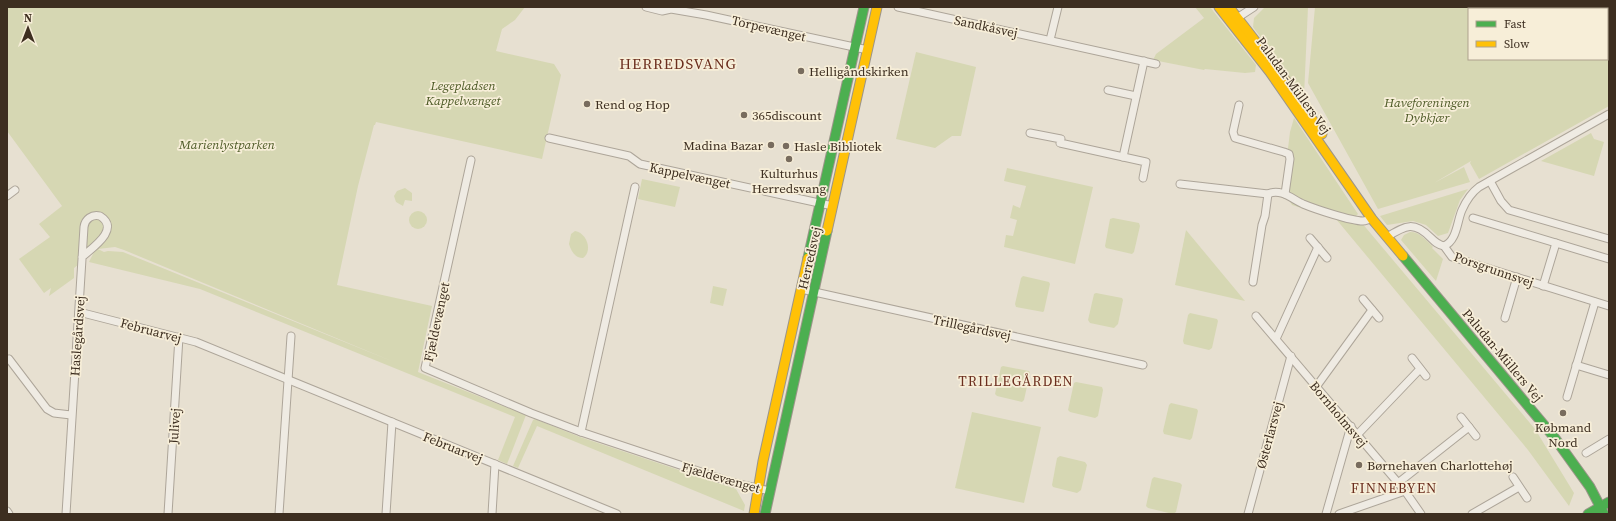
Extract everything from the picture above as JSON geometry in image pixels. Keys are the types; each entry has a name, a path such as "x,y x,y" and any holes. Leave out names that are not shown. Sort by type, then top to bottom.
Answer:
{"street":[{"name":"Torpevænget","path":"646,7 662,11 671,9 706,15 868,50"},
{"name":"Herredsvej","path":"754,514 758,488 801,289 864,7"},
{"name":"Herredsvej","path":"765,514 877,7"},
{"name":"Sandkåsvej","path":"898,7 1156,64"},
{"path":"1050,40 1058,7"},
{"name":"Paludan-Müllers Vej","path":"1219,7 1235,20"},
{"name":"Paludan-Müllers Vej","path":"1229,7 1235,20 1270,72 1372,219 1542,423 1590,487 1603,510"},
{"path":"1235,20 1254,7"},
{"path":"1123,157 1144,61"},
{"path":"1108,90 1136,96"},
{"path":"1239,105 1233,132 1235,138 1289,154 1290,159 1285,194"},
{"path":"1444,246 1450,243 1453,238 1460,215 1468,198 1479,187 1609,114"},
{"path":"1030,132 1061,139 1060,143 1146,162 1143,178"},
{"name":"Kappelvænget","path":"549,138 629,156 640,164 833,206"},
{"name":"Fjældevænget","path":"471,160 425,368 531,413 581,432 734,483 770,491"},
{"path":"1490,181 1501,201 1509,210 1609,239"},
{"path":"1180,184 1268,194 1273,192 1285,194 1303,204 1339,215 1363,221 1372,219"},
{"path":"581,432 634,187"},
{"path":"7,196 15,190"},
{"path":"1253,282 1268,194"},
{"name":"Haslegårdsvej","path":"66,514 84,223 93,216 100,216 106,222 107,232 104,237 82,257"},
{"path":"1473,218 1609,259"},
{"name":"Porsgrunnsvej","path":"1387,238 1402,228 1408,226 1415,227 1422,230 1439,244 1444,246 1452,257 1609,306"},
{"path":"1310,238 1327,258"},
{"name":"Porsgrunnsvej","path":"1544,286 1556,243"},
{"path":"1276,339 1318,247"},
{"path":"1505,318 1517,277"},
{"name":"Trillegårdsvej","path":"801,289 1143,365"},
{"path":"1363,299 1379,318"},
{"path":"1567,397 1595,302"},
{"path":"1316,387 1372,310"},
{"name":"Februarvej","path":"79,312 196,342 617,514"},
{"name":"Bornholmsvej","path":"1256,316 1351,426 1405,491 1421,514"},
{"path":"279,514 291,336"},
{"name":"Julivej","path":"168,514 179,337"},
{"name":"Østerlarsvej","path":"1248,514 1291,356"},
{"path":"1412,358 1426,376"},
{"path":"9,359 47,409 54,413 71,415"},
{"path":"1576,365 1609,375"},
{"path":"1357,435 1420,369"},
{"path":"1461,417 1476,436"},
{"path":"386,514 392,422"},
{"path":"1326,514 1351,426"},
{"path":"1398,483 1469,427"},
{"path":"1586,453 1595,444 1609,439"},
{"path":"492,514 495,464"},
{"path":"1513,477 1527,498"},
{"path":"1472,514 1520,487"},
{"path":"1339,514 1405,491"},
{"path":"1588,514 1603,510 1609,502"},
{"path":"597,514 598,506"},
{"path":"7,511 10,514"}],"green space":[{"name":"Marienlystparken","path":"7,7 525,7 515,20 502,29 496,51 554,64 561,75 542,159 376,122 358,186 337,285 432,306 418,372 526,415 507,464 498,460 515,417 200,289 89,262 94,252 74,268 74,278 49,296 51,288 44,293 19,259 50,237 39,224 62,206 7,131","holes":["115,247 394,362 123,252 104,252 98,249"]},
{"path":"1195,7 1210,7 1256,65 1255,72 1245,73 1204,70 1153,60 1156,54 1204,18"},
{"path":"1265,7 1308,7 1304,96 1253,27 1254,18"},
{"name":"Haveforeningen Dybkjær","path":"1315,7 1609,7 1609,106 1479,179 1470,163 1471,161 1434,183 1464,167 1470,182 1378,209 1308,83"},
{"path":"916,52 976,67 961,136 952,136 935,148 896,139"},
{"path":"1294,118 1358,214 1356,216 1535,429 1574,493 1569,506 1528,450 1336,219 1292,205 1283,189 1290,132"},
{"path":"1591,133 1594,139 1604,142 1594,176 1541,161"},
{"path":"1007,168 1093,187 1075,264 1004,247 1006,235 1013,236 1017,220 1010,218 1013,205 1020,208 1026,186 1004,181"},
{"path":"642,179 680,187 675,207 638,199"},
{"path":"405,188 412,193 412,201 405,200 403,206 396,202 394,196 397,191"},
{"path":"1468,189 1460,200 1448,233 1438,236 1426,225 1413,221 1387,225 1380,216"},
{"path":"418,211 424,214 427,220 424,226 418,229 412,226 409,220 412,214"},
{"path":"1113,218 1139,223 1140,226 1134,252 1132,254 1106,248 1105,246 1110,219"},
{"path":"1186,230 1245,301 1175,285"},
{"path":"575,231 583,235 587,243 588,251 583,258 580,258 574,254 569,244 571,234"},
{"path":"1410,232 1417,233 1423,237 1443,259 1436,281 1401,240 1404,235"},
{"path":"1023,276 1049,282 1050,284 1043,312 1016,307 1015,304 1021,278"},
{"path":"713,286 727,289 723,306 710,303"},
{"path":"1096,293 1122,298 1123,300 1118,324 1114,328 1090,323 1088,320 1094,294"},
{"path":"1190,313 1217,319 1218,321 1212,348 1209,350 1184,344 1183,341 1188,315"},
{"path":"1003,366 1029,371 1030,373 1024,400 1022,402 997,396 995,394 1001,367"},
{"path":"1076,382 1102,387 1103,390 1098,416 1095,418 1070,412 1068,410 1074,383"},
{"path":"1171,403 1197,409 1198,411 1192,438 1190,440 1164,434 1163,431 1169,405"},
{"path":"972,412 1041,427 1024,503 955,488"},
{"path":"535,419 580,437 736,489 745,505 744,511 537,426 518,468 513,466 533,420"},
{"path":"1060,456 1085,462 1087,465 1081,490 1077,493 1053,487 1052,485 1057,458"},
{"path":"1154,477 1180,483 1182,485 1176,512 1173,514 1148,508 1146,506 1152,479"}],"traffic: fast":[{"path":"808,258 864,7"},
{"path":"765,514 827,231"},
{"path":"1403,256 1554,437 1590,487 1604,514"},
{"path":"1588,514 1609,502"}],"traffic: slow":[{"path":"827,231 877,7"},
{"path":"1219,7 1270,72 1372,219 1403,256"},
{"path":"1229,7 1290,86 1322,134"},
{"path":"754,514 763,461 808,258"}],"place":[{"name":"Helligåndskirken","path":"801,71"},
{"name":"Rend og Hop","path":"587,104"},
{"name":"365discount","path":"744,115"},
{"name":"Madina Bazar","path":"771,145"},
{"name":"Hasle Bibliotek","path":"786,146"},
{"name":"Kulturhus Herredsvang","path":"789,159"},
{"name":"Købmand Nord","path":"1563,413"},
{"name":"Børnehaven Charlottehøj","path":"1359,465"}],"district":[{"name":"HERREDSVANG","path":"678,64"},
{"name":"TRILLEGÅRDEN","path":"1016,381"},
{"name":"FINNEBYEN","path":"1394,488"}],"park label":[{"name":"Legepladsen Kappelvænget","path":"463,92"}]}
